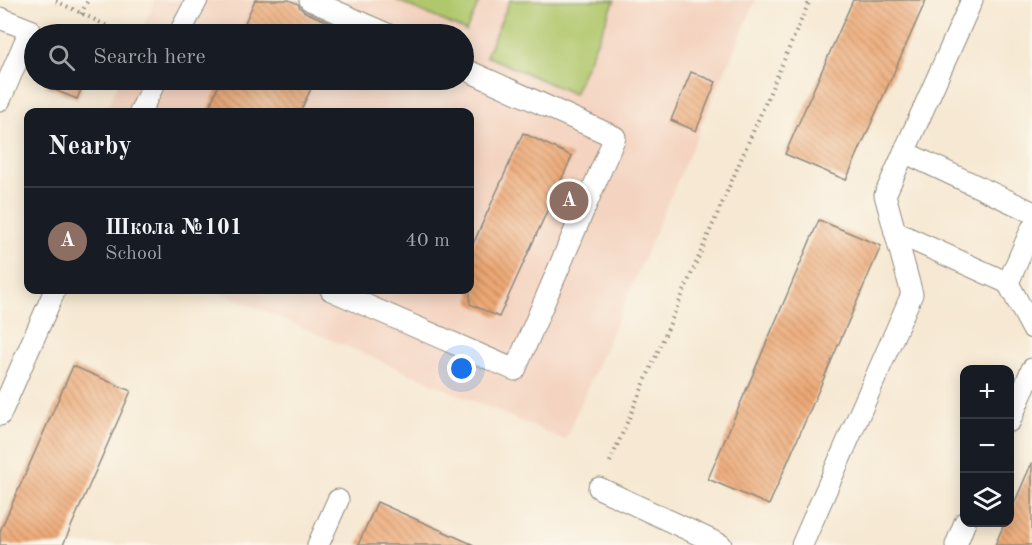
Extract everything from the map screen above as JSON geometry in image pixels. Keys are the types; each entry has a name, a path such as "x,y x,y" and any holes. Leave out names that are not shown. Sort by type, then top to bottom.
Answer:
{"lane":[{"path":"184,24 197,0"},
{"path":"310,0 364,24"},
{"path":"802,545 912,294 885,195 972,0"},
{"path":"0,18 24,28"},
{"path":"0,100 24,44"},
{"path":"340,294 515,370 615,136 474,73"},
{"path":"142,108 151,90"},
{"path":"904,152 1032,212"},
{"path":"1008,283 1032,228"},
{"path":"895,232 1008,283 1032,328"},
{"path":"0,416 53,294"},
{"path":"1011,419 1032,369"},
{"path":"599,488 721,545"},
{"path":"318,545 338,500"},
{"path":"956,545 963,527"}],"path":[{"path":"81,14 88,0"},
{"path":"599,488 810,0"},
{"path":"56,2 102,24"}],"shaded area":[{"path":"155,0 756,0 565,440 224,294 474,294 474,108 107,108 115,90 474,90 474,24 144,24"}],"green space":[{"path":"396,0 480,0 469,24 450,24"},
{"path":"510,0 615,0 574,94 486,56"}],"building":[{"path":"255,0 289,0 298,4 305,12 333,24 244,24"},
{"path":"853,0 926,0 846,180 785,154"},
{"path":"691,72 716,82 696,131 671,120"},
{"path":"55,90 81,90 77,99"},
{"path":"217,90 310,90 302,108 209,108"},
{"path":"523,133 572,156 499,317 470,304 470,294 474,294 474,242"},
{"path":"819,220 881,246 769,505 708,479"},
{"path":"73,366 131,391 63,545 0,545 0,531"},
{"path":"1032,462 1032,545 995,545 1003,527 1014,527 1014,504"},
{"path":"377,502 474,545 358,545"}],"place":[{"name":"Школа №101","path":"569,201"}]}
